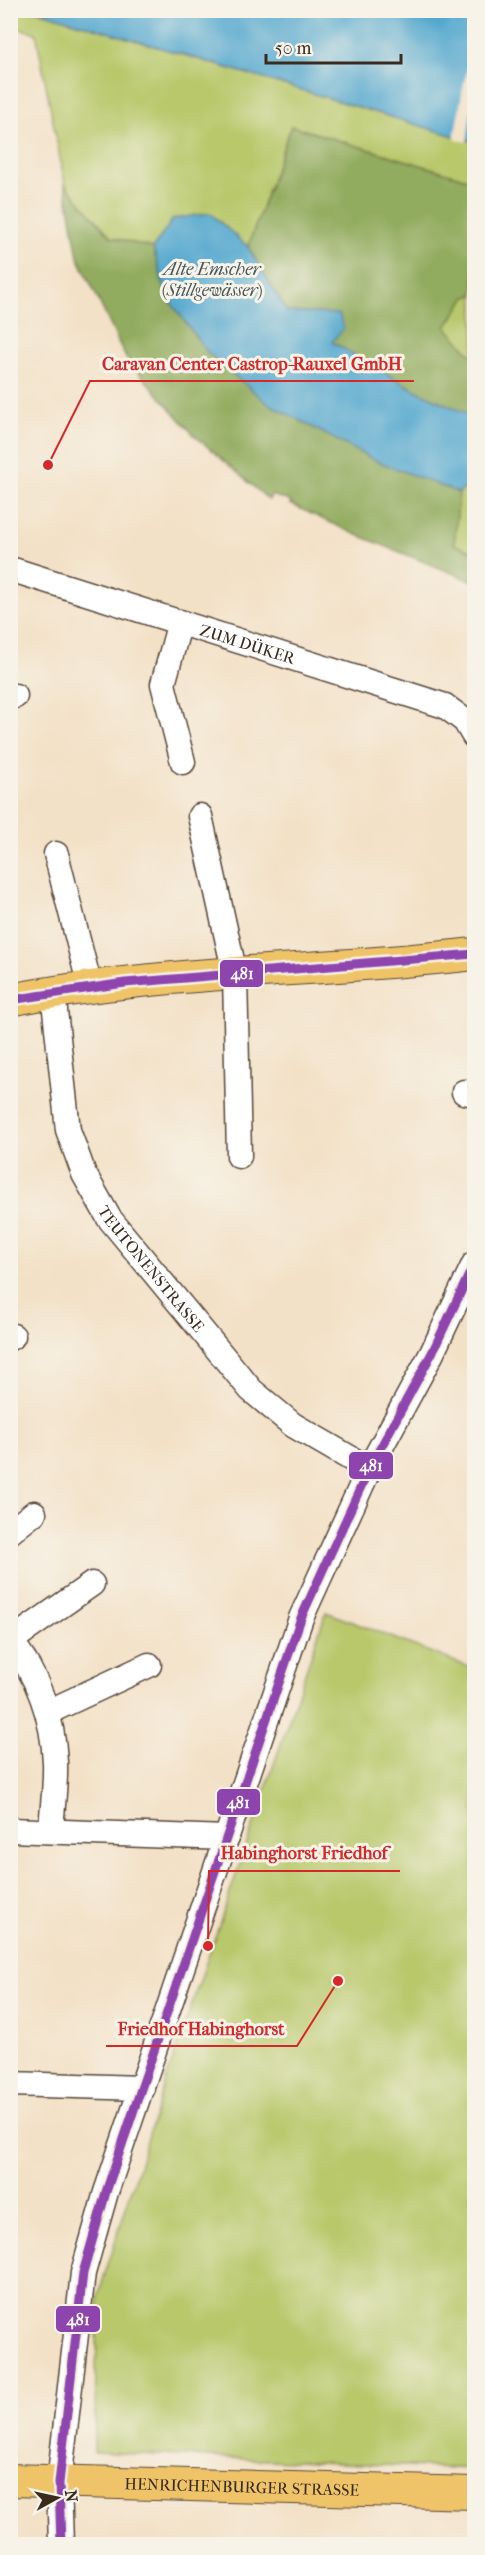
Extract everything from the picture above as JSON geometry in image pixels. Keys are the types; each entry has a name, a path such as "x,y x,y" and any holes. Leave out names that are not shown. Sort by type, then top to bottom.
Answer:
{"main road":[{"path":"10,1000 133,981 411,962 474,954"},
{"name":"HENRICHENBURGER STRASSE","path":"10,2480 474,2493"}],"street":[{"name":"ZUM DÜKER","path":"10,568 445,706 465,721 474,736"},
{"path":"180,622 163,684 183,762"},
{"path":"200,816 235,974 239,1156"},
{"path":"56,854 90,987"},
{"name":"TEUTONENSTRASSE","path":"52,992 68,1130 84,1174 110,1218 251,1390 293,1425 369,1469"},
{"path":"61,2544 59,2483 83,2273 106,2192 301,1618 369,1469 432,1353 474,1264"},
{"path":"10,1532 34,1513"},
{"path":"51,1832 55,1763 48,1712 33,1675 11,1639 92,1584"},
{"path":"48,1712 149,1665"},
{"path":"10,1830 227,1838"},
{"path":"10,2084 142,2088"}],"green space":[{"path":"10,11 38,11 474,142 474,181 291,126 248,247 210,213 173,219 153,248 111,237 65,184 36,33 11,26"},
{"path":"291,126 474,181 474,294 465,298 446,327 474,358 474,417 413,389 332,342 339,314 287,312 248,247"},
{"path":"65,184 111,237 153,248 167,297 208,353 267,403 374,460 459,493 454,544 474,552 474,582 355,534 290,504 290,501 271,495 269,500 193,434 126,358 78,257"},
{"path":"474,294 474,358 446,327 465,298"},
{"path":"474,481 474,552 454,545 459,493"},
{"path":"326,1612 474,1669 474,2469 94,2452 98,2296 167,2077"}],"water":[{"path":"38,11 474,11 474,142"},
{"name":"Alte Emscher (Stillgewässer)","path":"210,213 248,247 287,312 339,314 344,328 332,342 413,389 474,417 474,481 459,493 374,460 267,403 208,353 167,297 153,248 173,219"}],"pier":[{"path":"474,51 474,84 467,142 455,139 455,133 465,78"}],"transit line":[{"name":"481","path":"10,1000 125,983 474,954"},
{"name":"481","path":"61,2544 59,2483 83,2273 106,2192 301,1618 369,1469 432,1353 474,1264"}],"place":[{"name":"Caravan Center Castrop-Rauxel GmbH","path":"48,465"},
{"name":"Habinghorst Friedhof","path":"208,1946"},
{"name":"Friedhof Habinghorst","path":"338,1981"}]}
